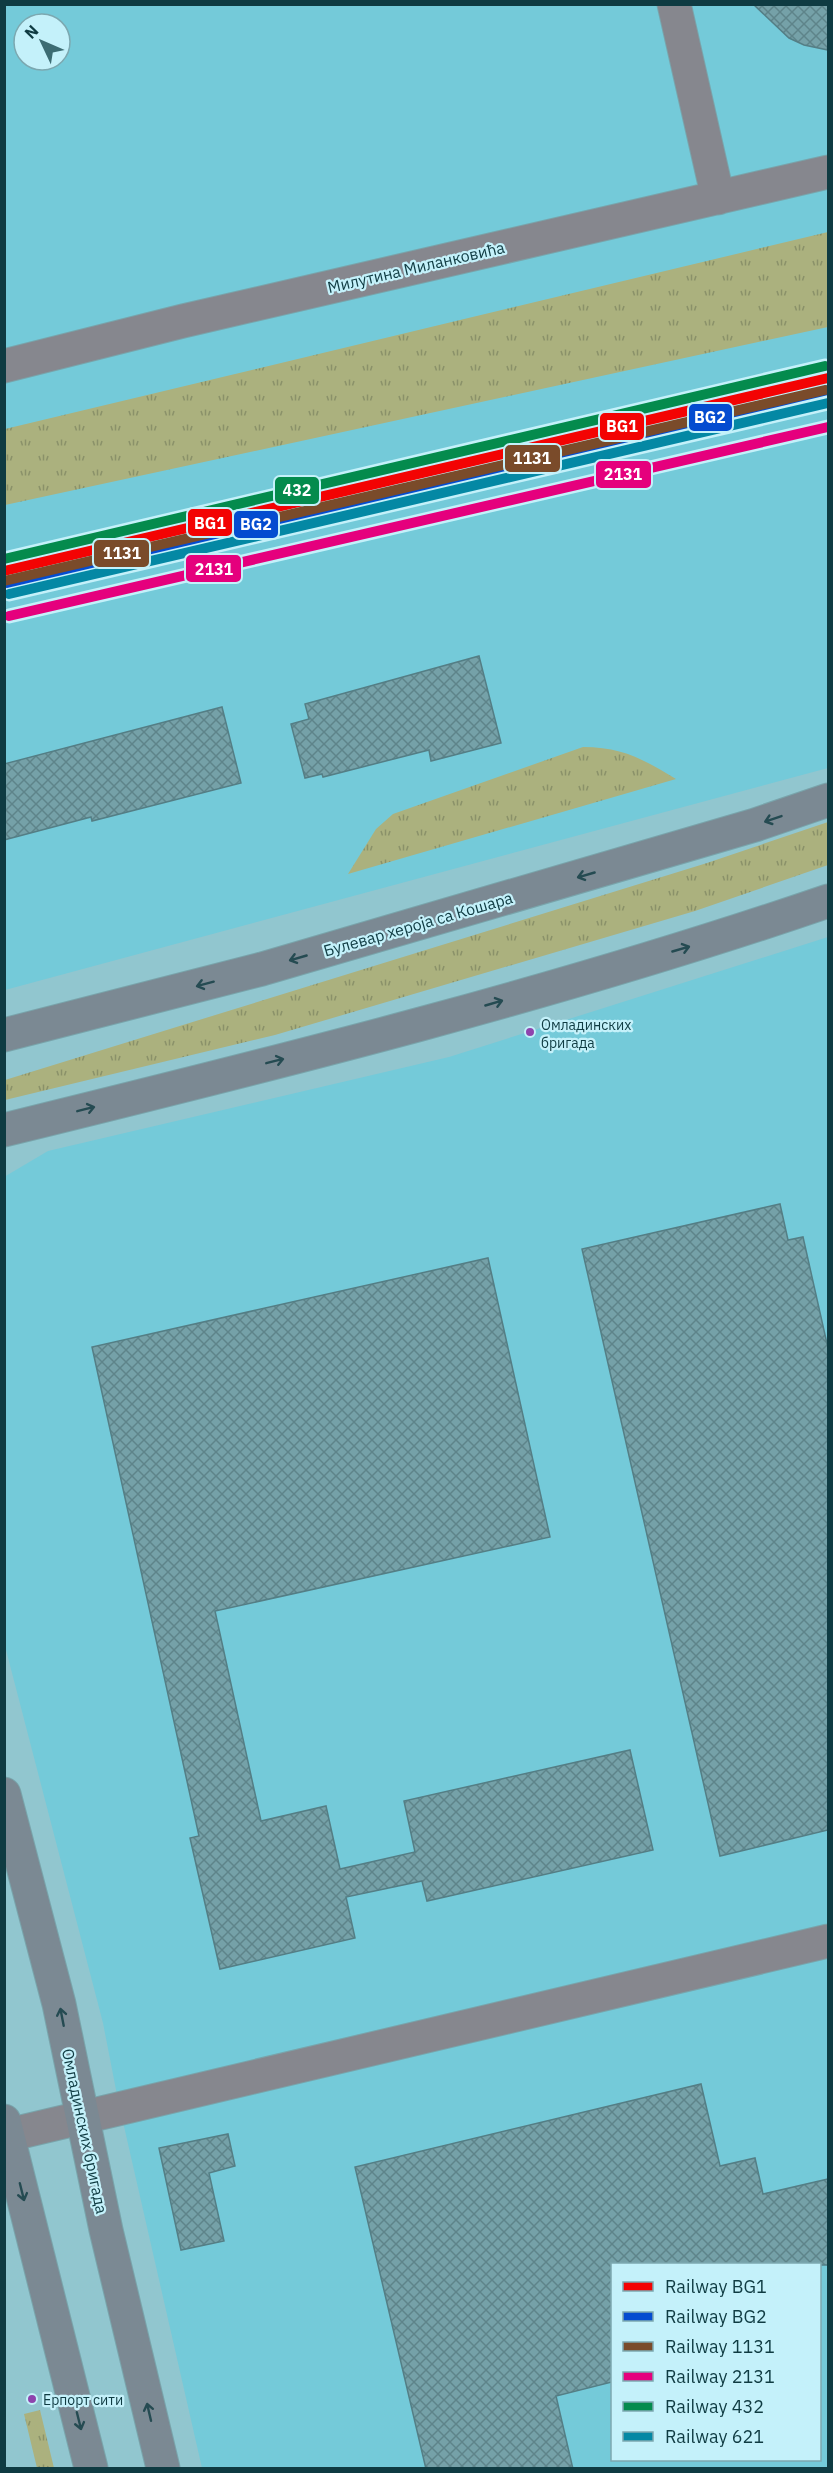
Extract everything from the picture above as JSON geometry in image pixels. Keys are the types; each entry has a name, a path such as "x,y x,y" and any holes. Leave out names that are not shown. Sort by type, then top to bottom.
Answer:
{"main road":[{"name":"Булевар хероја са Кошара","path":"15,1029 307,956 744,829 828,800"},
{"path":"4,1146 17,1127 437,1020 732,934 828,901"},
{"name":"Омладинских бригада","path":"4,1794 59,2004 82,2116 163,2469"},
{"path":"6,2130 91,2469"}],"street":[{"path":"674,4 718,198"},
{"name":"Милутина Миланковића","path":"4,366 183,321 828,172"},
{"path":"6,2130 82,2116 828,1941"}],"shaded area":[{"path":"5,5 828,5 828,768 5,990"},
{"path":"828,937 828,2468 202,2468 118,2100 103,2023 5,1646 4,1177 48,1151 449,1057"}],"green space":[{"path":"828,232 828,327 5,505 5,429"},
{"path":"583,747 621,752 676,779 348,874 376,829 393,814"},
{"path":"828,822 828,865 695,911 275,1035 5,1100 5,1080 707,863"},
{"path":"40,2410 54,2468 37,2468 24,2414"}],"building":[{"path":"753,4 828,4 828,50 804,45 789,38"},
{"path":"479,656 501,743 431,761 429,750 323,777 322,774 305,778 291,724 309,719 305,704"},
{"path":"222,707 241,783 92,821 91,817 4,840 4,764"},
{"path":"780,1204 788,1240 803,1237 828,1348 828,1830 720,1856 582,1249"},
{"path":"488,1258 550,1537 215,1611 261,1821 326,1806 340,1869 415,1852 404,1801 630,1750 653,1850 427,1901 422,1881 346,1897 355,1938 220,1969 190,1838 199,1836 92,1347"},
{"path":"701,2084 720,2166 755,2158 763,2194 828,2179 828,2265 821,2265 821,2263 611,2263 611,2382 556,2396 573,2469 426,2469 355,2167"},
{"path":"228,2134 235,2166 209,2173 224,2241 181,2250 159,2148"}],"rail line":[{"name":"432","path":"4,559 825,366"},
{"name":"BG1","path":"4,571 828,378"},
{"name":"1131","path":"4,581 825,390"},
{"name":"BG2","path":"7,583 828,390"},
{"name":"621","path":"9,594 828,403"},
{"name":"2131","path":"9,616 828,427"}],"place":[{"name":"Омладинских бригада","path":"530,1032"},
{"name":"Ерпорт сити","path":"32,2399"}]}
